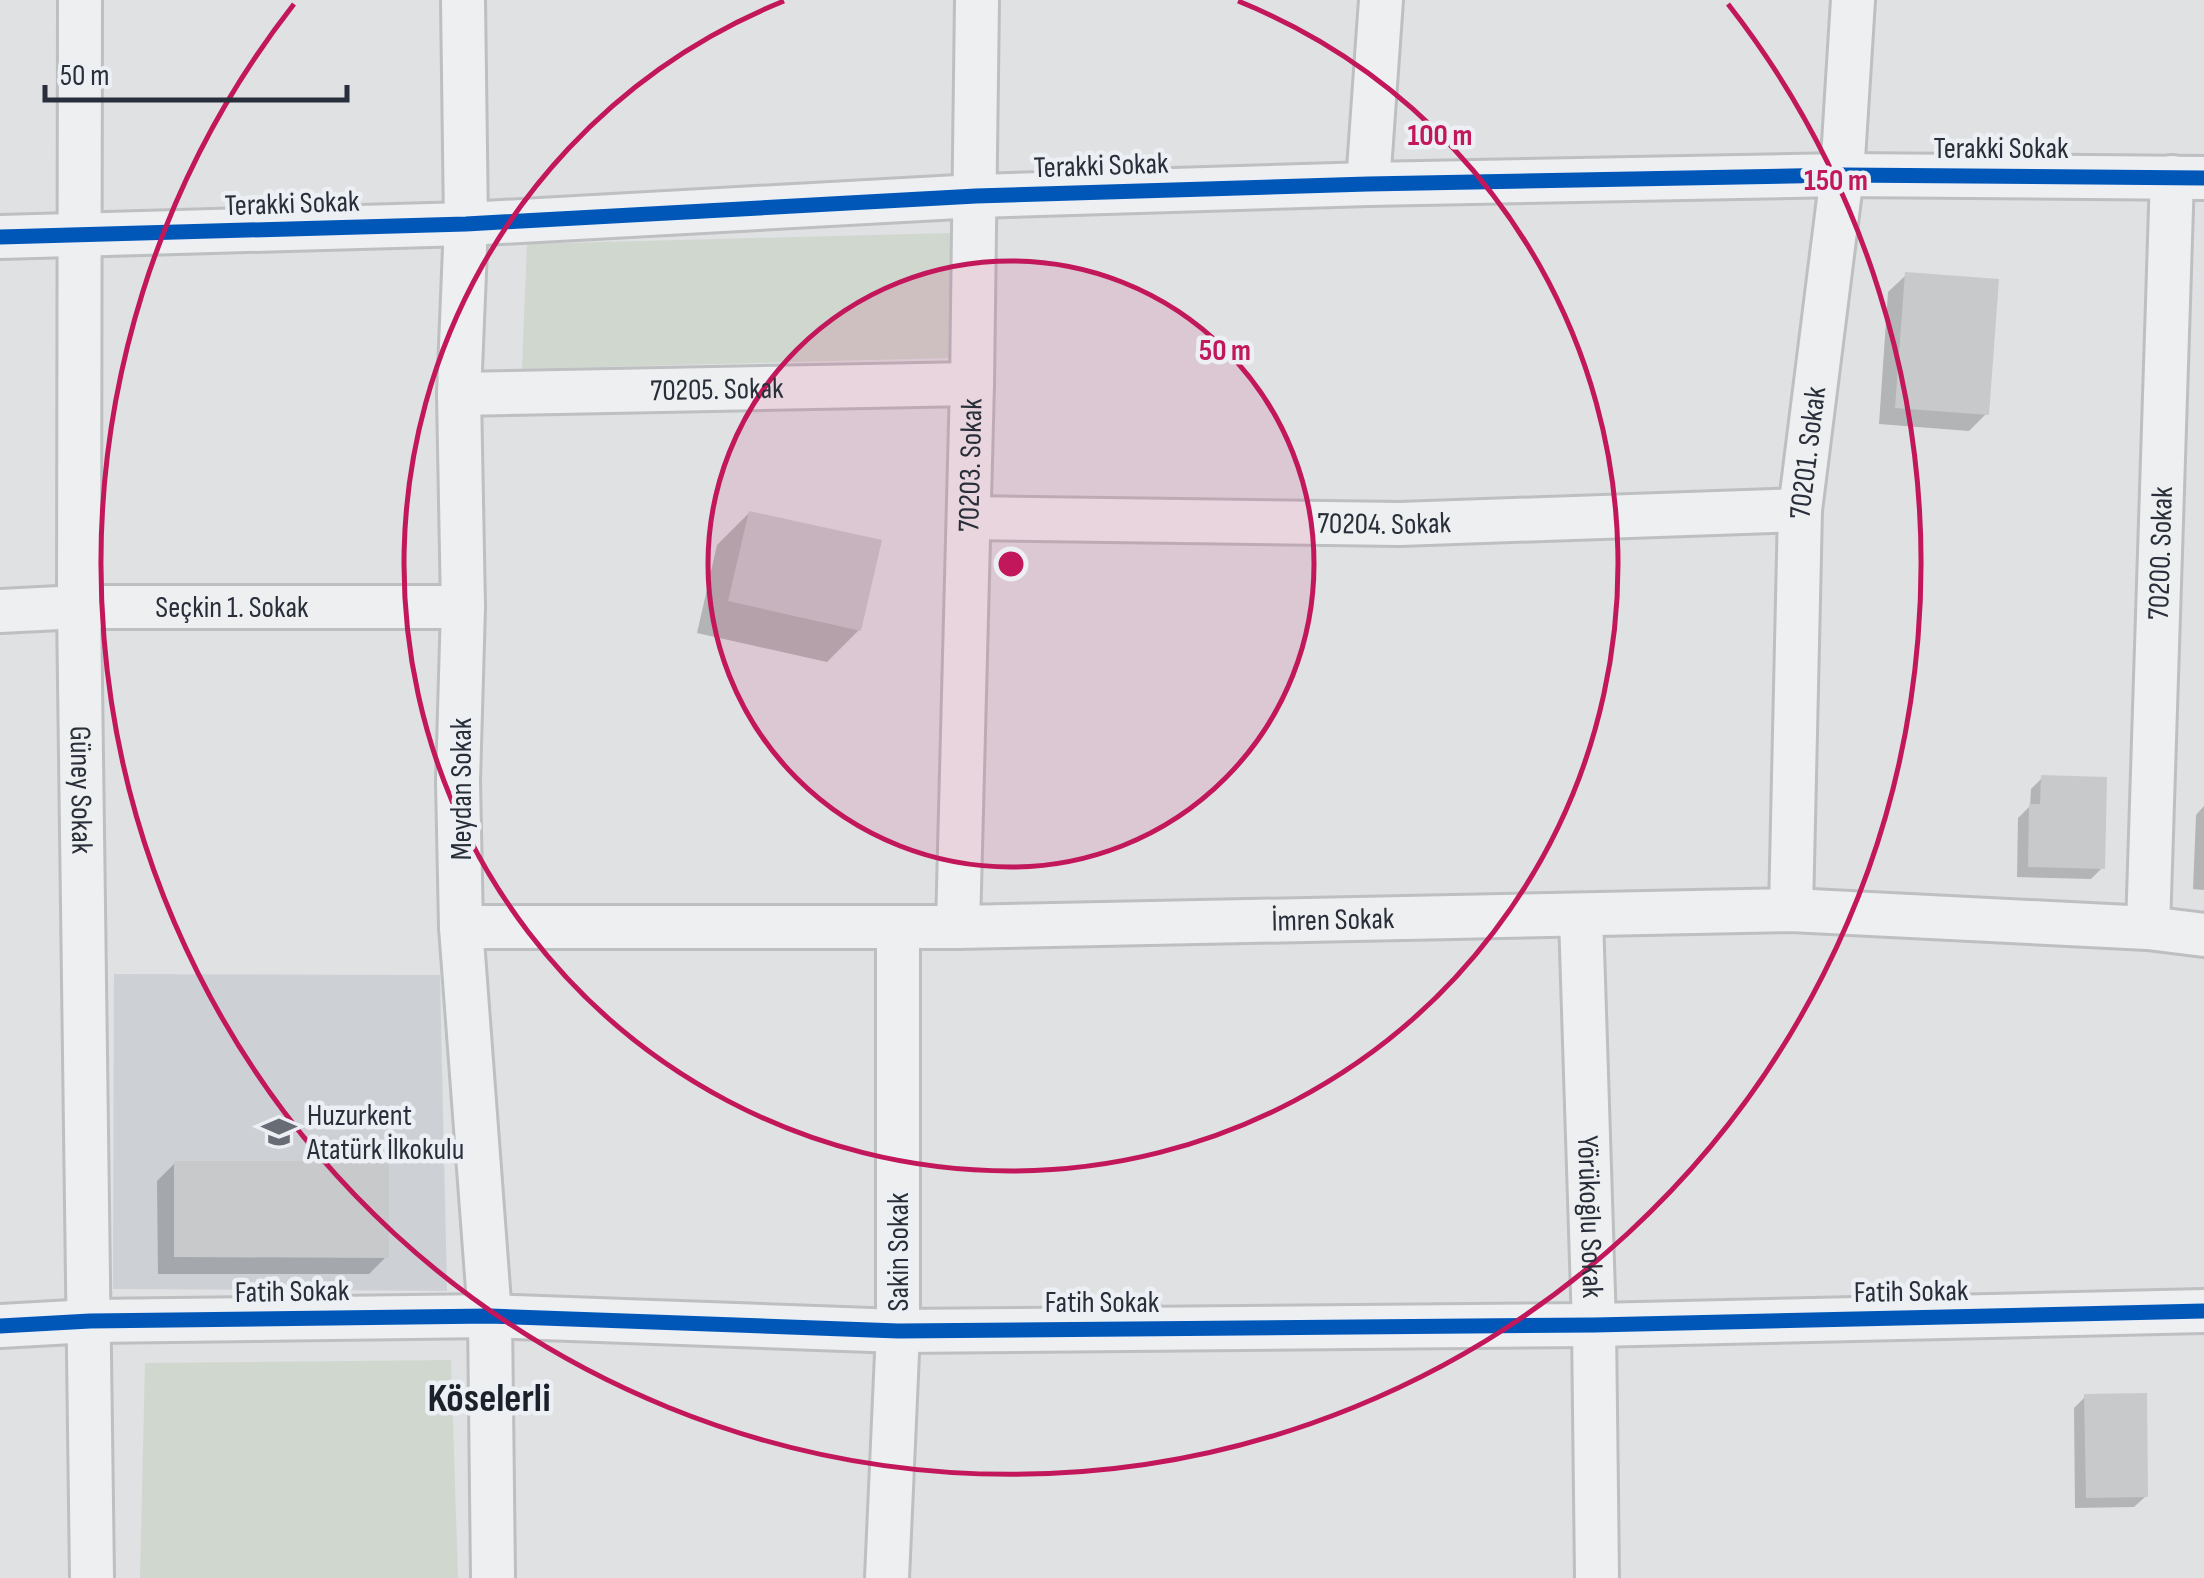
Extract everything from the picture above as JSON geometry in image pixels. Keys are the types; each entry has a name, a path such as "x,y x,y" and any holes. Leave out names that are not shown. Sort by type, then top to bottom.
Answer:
{"street":[{"name":"Güney Sokak","path":"80,0 79,607 92,1578"},
{"name":"Meydan Sokak","path":"463,0 466,224 459,394 464,607 458,781 462,928 490,1316 493,1578"},
{"name":"70203. Sokak","path":"958,927 976,196 977,0"},
{"path":"1368,184 1381,0"},
{"name":"70201. Sokak","path":"1791,910 1800,510 1842,175 1853,0"},
{"name":"Terakki Sokak","path":"0,237 466,224 976,196 1368,184 1842,175 2188,177"},
{"name":"70200. Sokak","path":"2148,928 2188,177"},
{"name":"70205. Sokak","path":"459,394 972,384"},
{"name":"70204. Sokak","path":"969,518 1400,524 1800,510"},
{"name":"Seçkin 1. Sokak","path":"0,611 79,607 464,607"},
{"name":"İmren Sokak","path":"462,928 958,927 1791,910 2148,928 2204,935"},
{"name":"Yörükoğlu Sokak","path":"1581,917 1594,1326 1596,1578"},
{"name":"Sakin Sokak","path":"887,1578 898,1332 898,927"},
{"name":"Fatih Sokak","path":"0,1326 490,1316 898,1332 1594,1326 2204,1311"}],"shaded area":[{"path":"951,233 951,358 522,369 527,244"},
{"name":"Huzurkent Atatürk İlkokulu","path":"114,974 440,975 447,1291 113,1289"},
{"path":"451,1360 458,1578 140,1578 145,1363"}],"building":[{"path":"1905,272 1999,279 1989,415 1895,408"},
{"path":"749,511 882,540 861,631 728,601"},
{"path":"2041,775 2107,777 2105,869 2028,867 2029,804 2040,804"},
{"path":"353,1148 354,1163 389,1162 389,1258 174,1257 174,1161 323,1161 323,1149"},
{"path":"2147,1393 2148,1497 2086,1498 2084,1394"}],"cycle path":[{"path":"0,237 466,224 976,196 1368,184 1842,175 2204,178"},
{"path":"0,1326 90,1321 490,1316 898,1331 1594,1325 2204,1311"}],"place":[{"name":"Huzurkent Atatürk İlkokulu","path":"279,1132"}],"district":[{"name":"Köselerli","path":"489,1397"}]}
